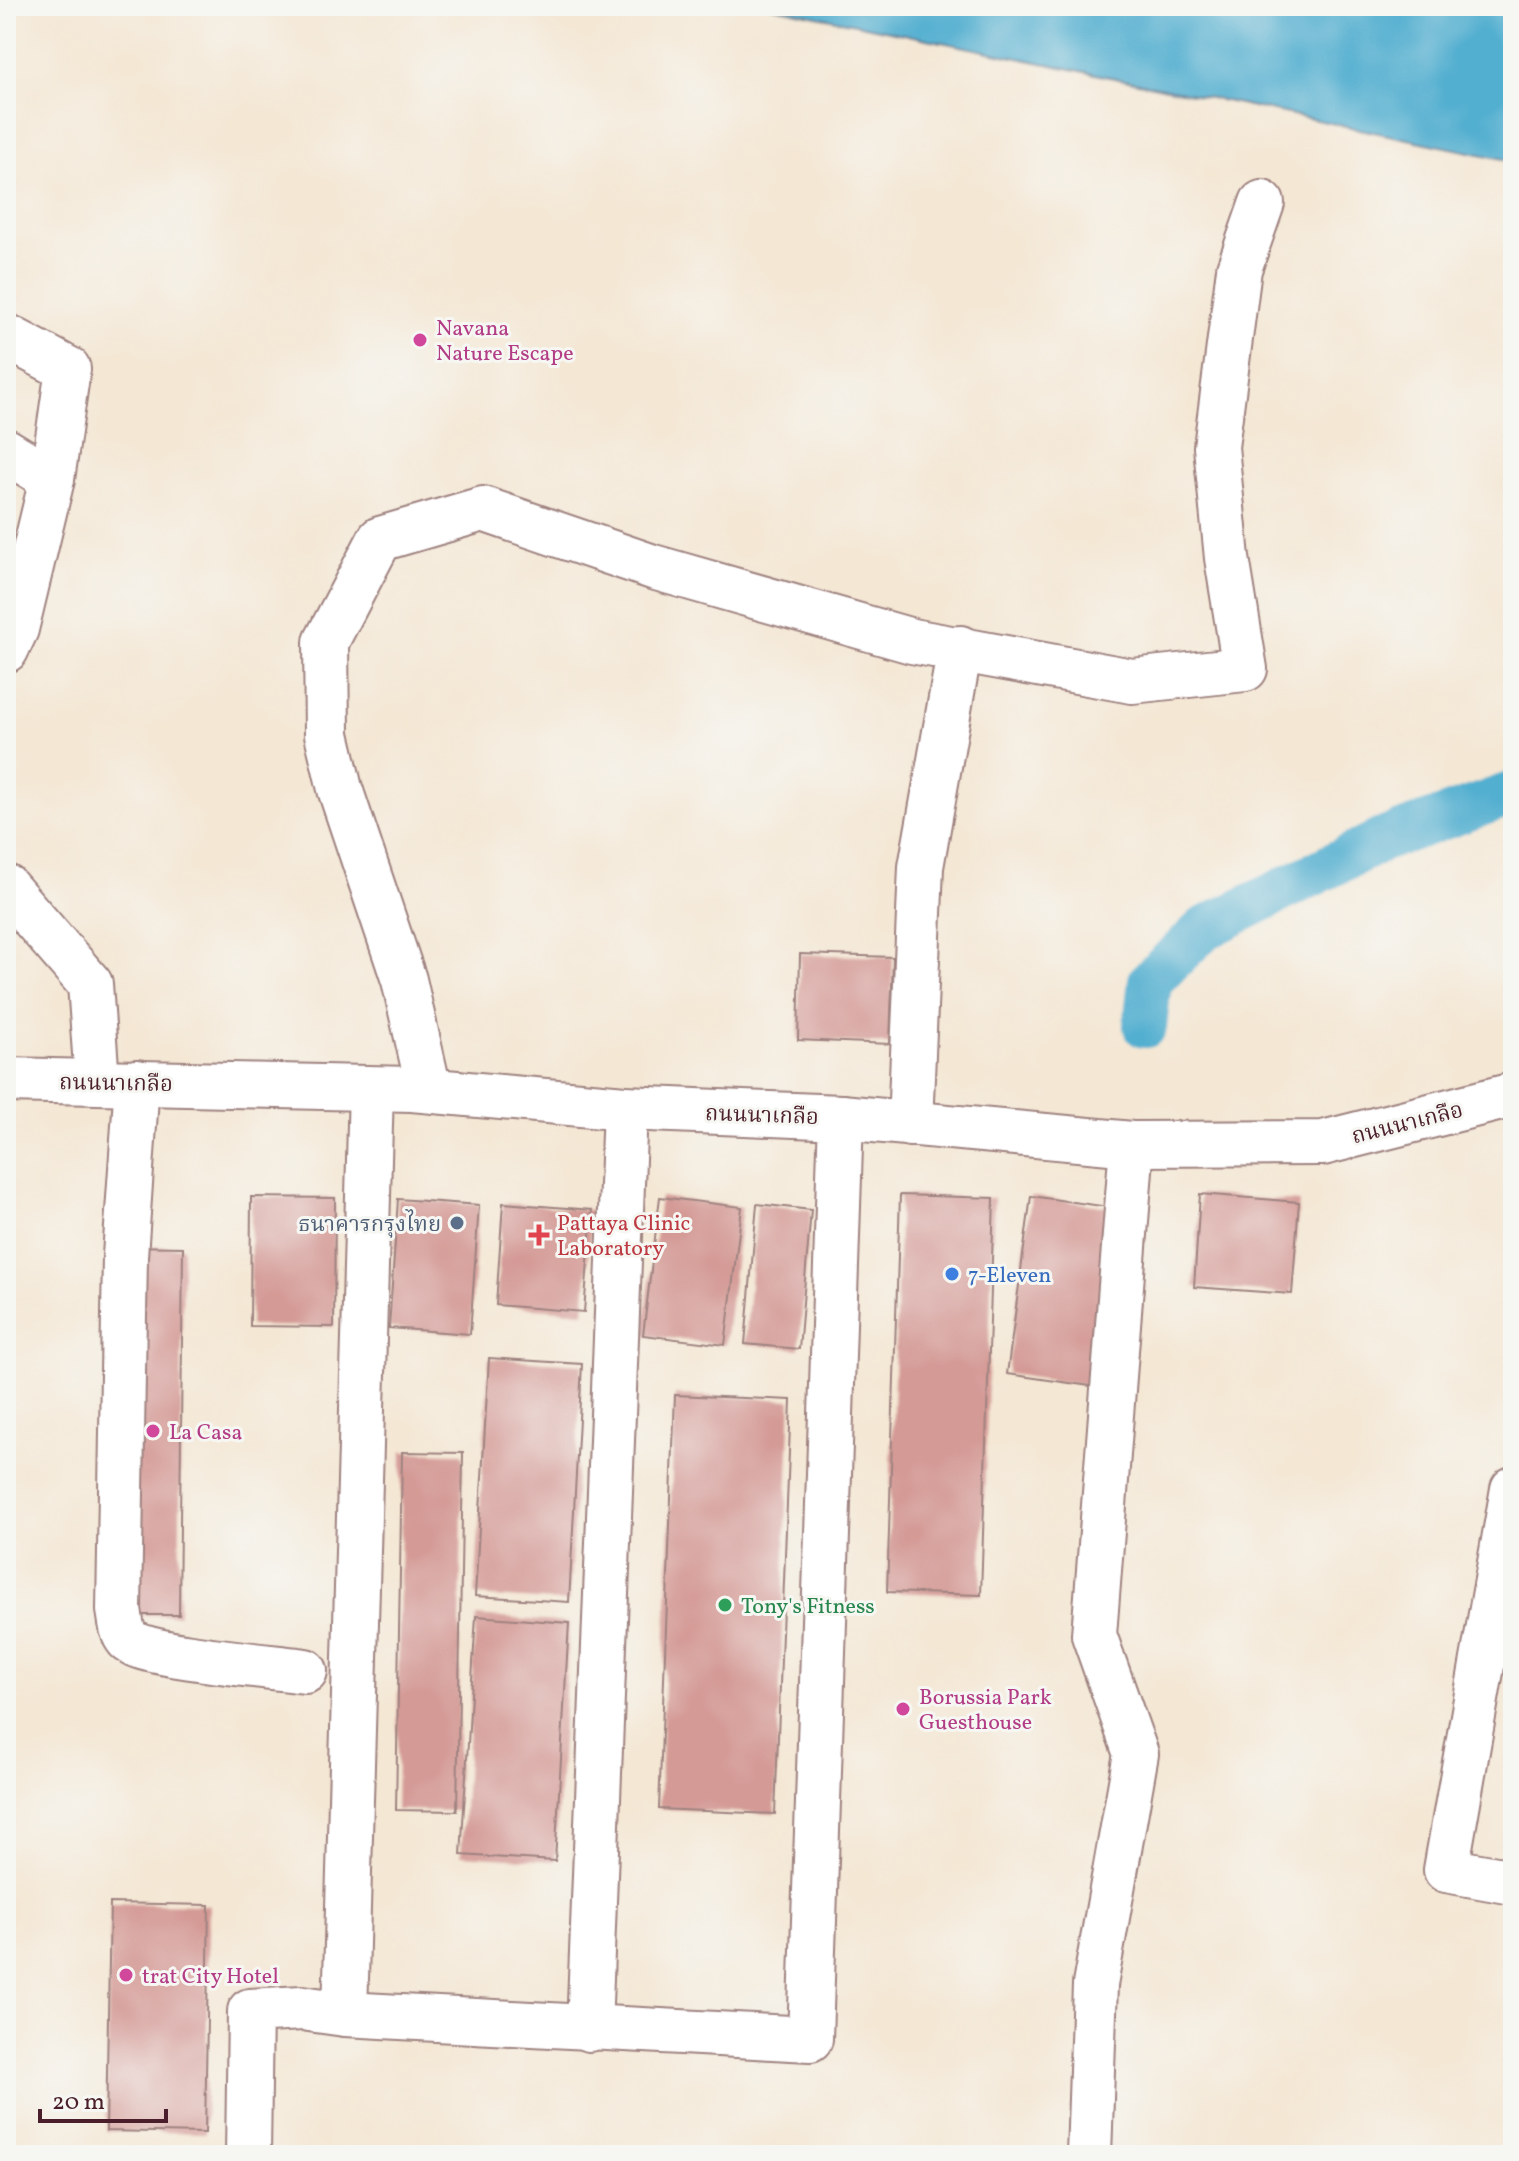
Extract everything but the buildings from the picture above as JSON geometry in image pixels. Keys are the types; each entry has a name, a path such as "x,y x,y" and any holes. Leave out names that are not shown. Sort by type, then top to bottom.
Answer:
{"street":[{"path":"429,1090 404,980 340,789 327,734 326,642 380,539 483,509 653,567 912,641 1132,681 1245,669 1227,558 1216,447 1239,269 1262,203"},
{"path":"6,336 68,369 52,479 11,621"},
{"path":"6,451 52,479"},
{"path":"910,1124 921,867 960,648"},
{"path":"6,887 90,984 117,1081 125,1256 119,1610 122,1628 129,1641 141,1647 305,1671"},
{"name":"ถนนนาเกลือ","path":"6,1080 429,1090 625,1108 841,1117 1132,1144 1323,1143 1513,1095"},
{"path":"345,2014 371,1089"},
{"path":"589,2029 625,1108"},
{"path":"248,2155 250,2011 302,2008 345,2014 589,2029 810,2039 841,1117"},
{"path":"1089,2155 1095,1985 1136,1754 1094,1635 1132,1144"},
{"path":"1513,1489 1446,1870 1513,1882"}],"water":[{"path":"769,6 1513,6 1513,161"}],"waterway":[{"path":"1145,1026 1150,981 1204,929 1382,840 1513,793"}],"place":[{"name":"Navana Nature Escape","path":"420,340"},
{"name":"ธนาคารกรุงไทย","path":"457,1223"},
{"name":"Pattaya Clinic Laboratory","path":"539,1235"},
{"name":"7-Eleven","path":"952,1274"},
{"name":"La Casa","path":"153,1431"},
{"name":"Tony's Fitness","path":"725,1605"},
{"name":"Borussia Park Guesthouse","path":"903,1709"},
{"name":"trat City Hotel","path":"126,1975"}]}
